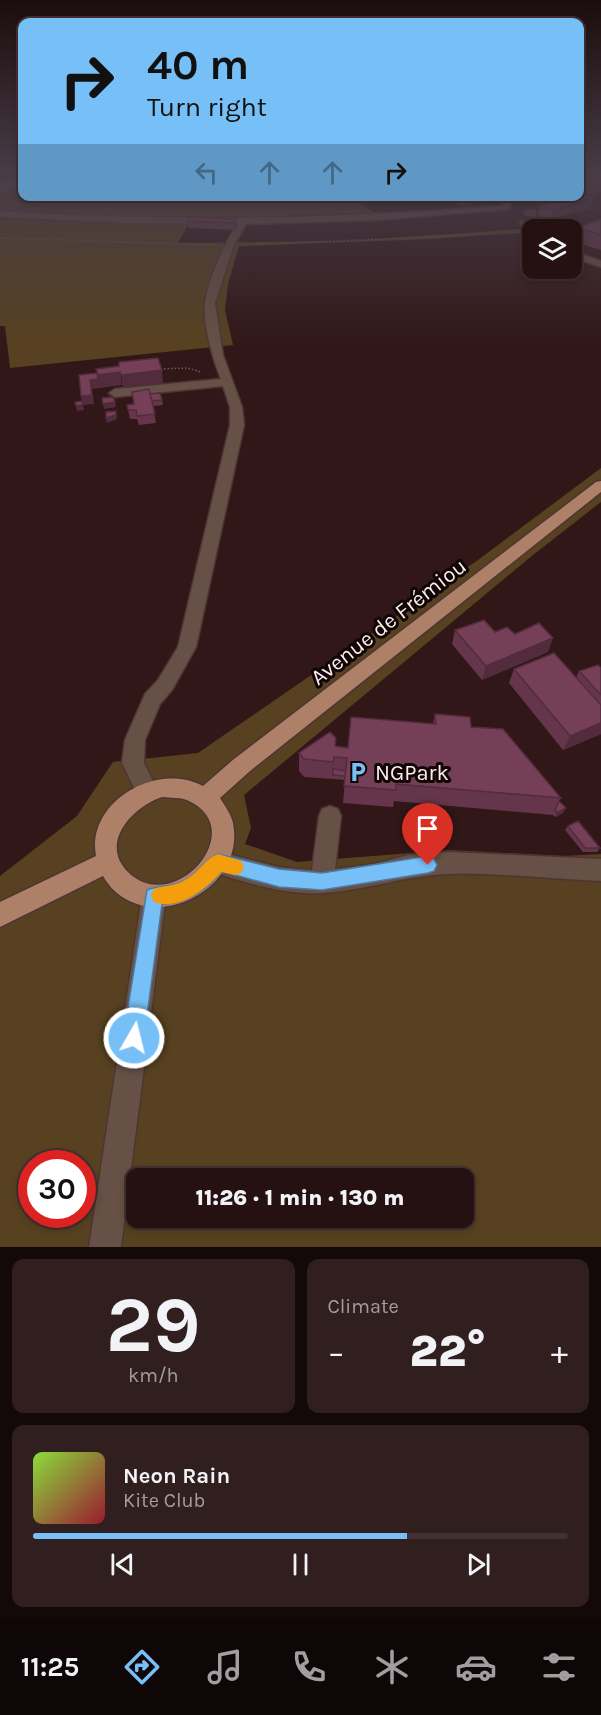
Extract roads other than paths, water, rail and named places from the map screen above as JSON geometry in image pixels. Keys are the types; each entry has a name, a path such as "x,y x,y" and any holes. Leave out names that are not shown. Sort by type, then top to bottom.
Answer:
{"main road":[{"name":"Avenue de Frémiou","path":"206,797 242,765 601,485"},
{"path":"178,787 193,790 206,797 218,809 224,825 224,844 218,862 206,877 190,888 173,894 154,896 138,893 124,885 114,875 107,862 105,845 109,828 118,813 131,800 147,791 178,787"},
{"path":"0,915 58,884 107,862"}],"street":[{"path":"147,791 133,763 135,740 152,700 165,685 188,647 237,425 236,407 217,355 210,303 230,245 238,230"},
{"path":"582,257 601,264"},
{"path":"115,393 228,381"},
{"path":"322,882 330,816"},
{"path":"218,862 279,878 322,882 374,875 408,866 448,863 601,870"},
{"path":"105,1247 154,896"}],"place":[{"name":"NGPark","path":"358,772"}]}
